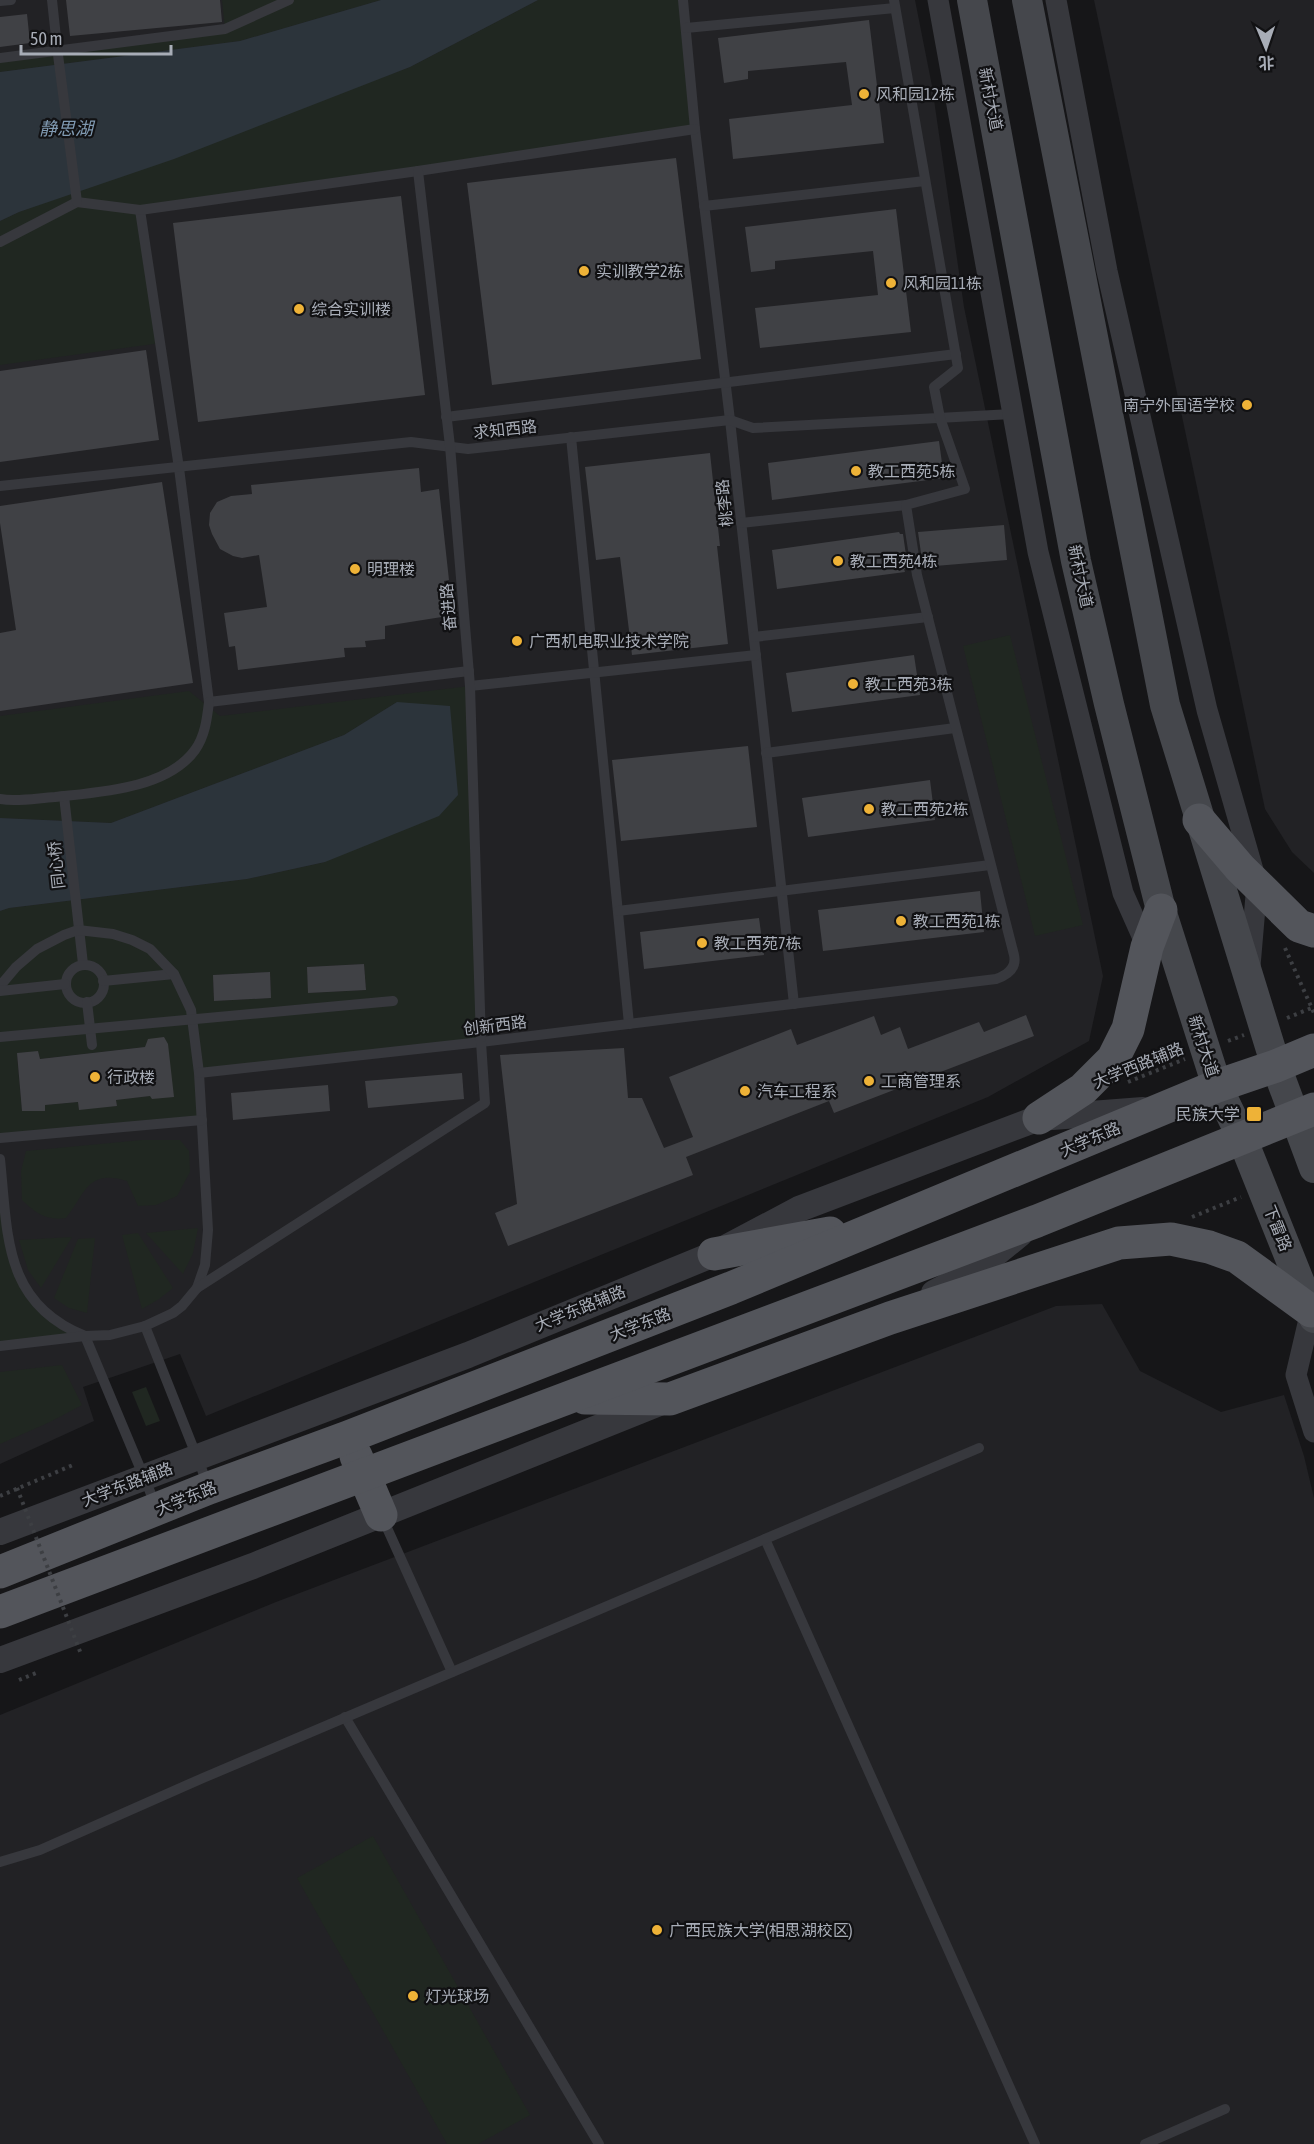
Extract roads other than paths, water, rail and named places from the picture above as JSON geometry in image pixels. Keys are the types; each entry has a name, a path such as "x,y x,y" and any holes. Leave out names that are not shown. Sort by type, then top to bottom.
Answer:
{"main road":[{"name":"新村大道","path":"972,0 1076,561 1109,704 1161,910 1204,1051 1217,1086 1242,1138"},
{"path":"1027,0 1165,705 1276,1066 1304,1114 1314,1168"},
{"path":"1199,820 1240,868 1299,926 1314,931"},
{"path":"1039,1118 1083,1089 1113,1059 1128,1029 1147,948 1161,910"},
{"name":"大学东路","path":"0,1572 209,1488 348,1437 731,1288 1217,1086 1314,1050"},
{"path":"0,1612 1036,1221 1304,1114"},
{"name":"下雷路","path":"1242,1138 1312,1314"},
{"path":"714,1254 890,1222"},
{"path":"566,1398 670,1399 890,1318 1119,1243 1171,1239 1237,1257 1312,1314"},
{"path":"348,1437 381,1515"}],"street":[{"path":"938,0 1038,552 1070,686 1123,893 1147,948 1182,978"},
{"path":"1056,0 1109,283 1207,711 1257,884 1249,978"},
{"name":"大学东路辅路","path":"0,1532 468,1354 714,1254 799,1209 1039,1118 1163,1109"},
{"path":"890,1318 973,1272 1036,1221"},
{"path":"1312,1314 1296,1375 1314,1432"},
{"path":"0,1660 253,1566 670,1399"}],"lane":[{"path":"0,1 11,0"},
{"path":"52,0 77,202"},
{"path":"0,58 225,29 289,0"},
{"name":"桃李路","path":"683,0 695,129 730,420 794,1004"},
{"path":"686,28 894,4 958,368 934,387 940,418 965,489 906,505 741,523"},
{"path":"0,242 77,202 140,210 695,129"},
{"name":"奋进路","path":"197,1288 485,1103 469,671 450,446 418,171"},
{"path":"704,206 925,181"},
{"path":"0,799 20,800 64,796 123,788 151,780 183,762 195,750 204,733 210,702 179,468 140,210"},
{"path":"446,417 956,354"},
{"name":"求知西路","path":"0,486 411,442 468,449 730,420 753,428 1012,414"},
{"path":"571,437 628,1024"},
{"path":"618,911 990,866 917,575 906,505"},
{"path":"754,636 928,617"},
{"path":"470,686 756,655"},
{"path":"210,702 469,671"},
{"path":"766,753 955,728"},
{"name":"同心桥","path":"64,796 83,964"},
{"name":"创新西路","path":"199,1073 482,1042 996,979 1013,968 1015,960 990,866"},
{"path":"0,986 37,950 47,943 78,930 112,934 132,940 150,949 174,974 191,1010 199,1073 208,1240 205,1265 197,1288 173,1313 145,1326 119,1334 0,1346"},
{"path":"83,964 100,972 104,981 100,995 95,1000 87,1002 71,998 65,984 72,969 83,964"},
{"path":"104,981 174,974"},
{"path":"0,991 65,984"},
{"path":"0,1037 393,1001"},
{"path":"87,1002 92,1045"},
{"path":"0,1138 202,1120"},
{"path":"0,1159 9,1243 24,1286 37,1305 53,1320 85,1336 158,1509"},
{"path":"145,1326 209,1488"},
{"path":"0,1862 40,1850 452,1671 979,1448"},
{"path":"381,1515 452,1671"},
{"path":"765,1539 1035,2144"},
{"path":"345,1717 599,2144"},
{"path":"1145,2144 1225,2109"}],"water":[{"name":"静思湖","path":"381,0 538,0 410,67 174,159 19,212 0,221 0,72 240,41"},
{"path":"397,702 450,706 458,795 439,816 325,862 247,879 9,908 0,911 0,818 111,823 344,735"}],"place":[{"name":"风和园12栋","path":"864,94"},
{"name":"实训教学2栋","path":"584,271"},
{"name":"风和园11栋","path":"891,283"},
{"name":"综合实训楼","path":"299,309"},
{"name":"南宁外国语学校","path":"1247,405"},
{"name":"教工西苑5栋","path":"856,471"},
{"name":"教工西苑4栋","path":"838,561"},
{"name":"明理楼","path":"355,569"},
{"name":"广西机电职业技术学院","path":"517,641"},
{"name":"教工西苑3栋","path":"853,684"},
{"name":"教工西苑2栋","path":"869,809"},
{"name":"教工西苑1栋","path":"901,921"},
{"name":"教工西苑7栋","path":"702,943"},
{"name":"行政楼","path":"95,1077"},
{"name":"工商管理系","path":"869,1081"},
{"name":"汽车工程系","path":"745,1091"},
{"name":"民族大学","path":"1254,1114"},
{"name":"广西民族大学(相思湖校区)","path":"657,1930"},
{"name":"灯光球场","path":"413,1996"}]}
